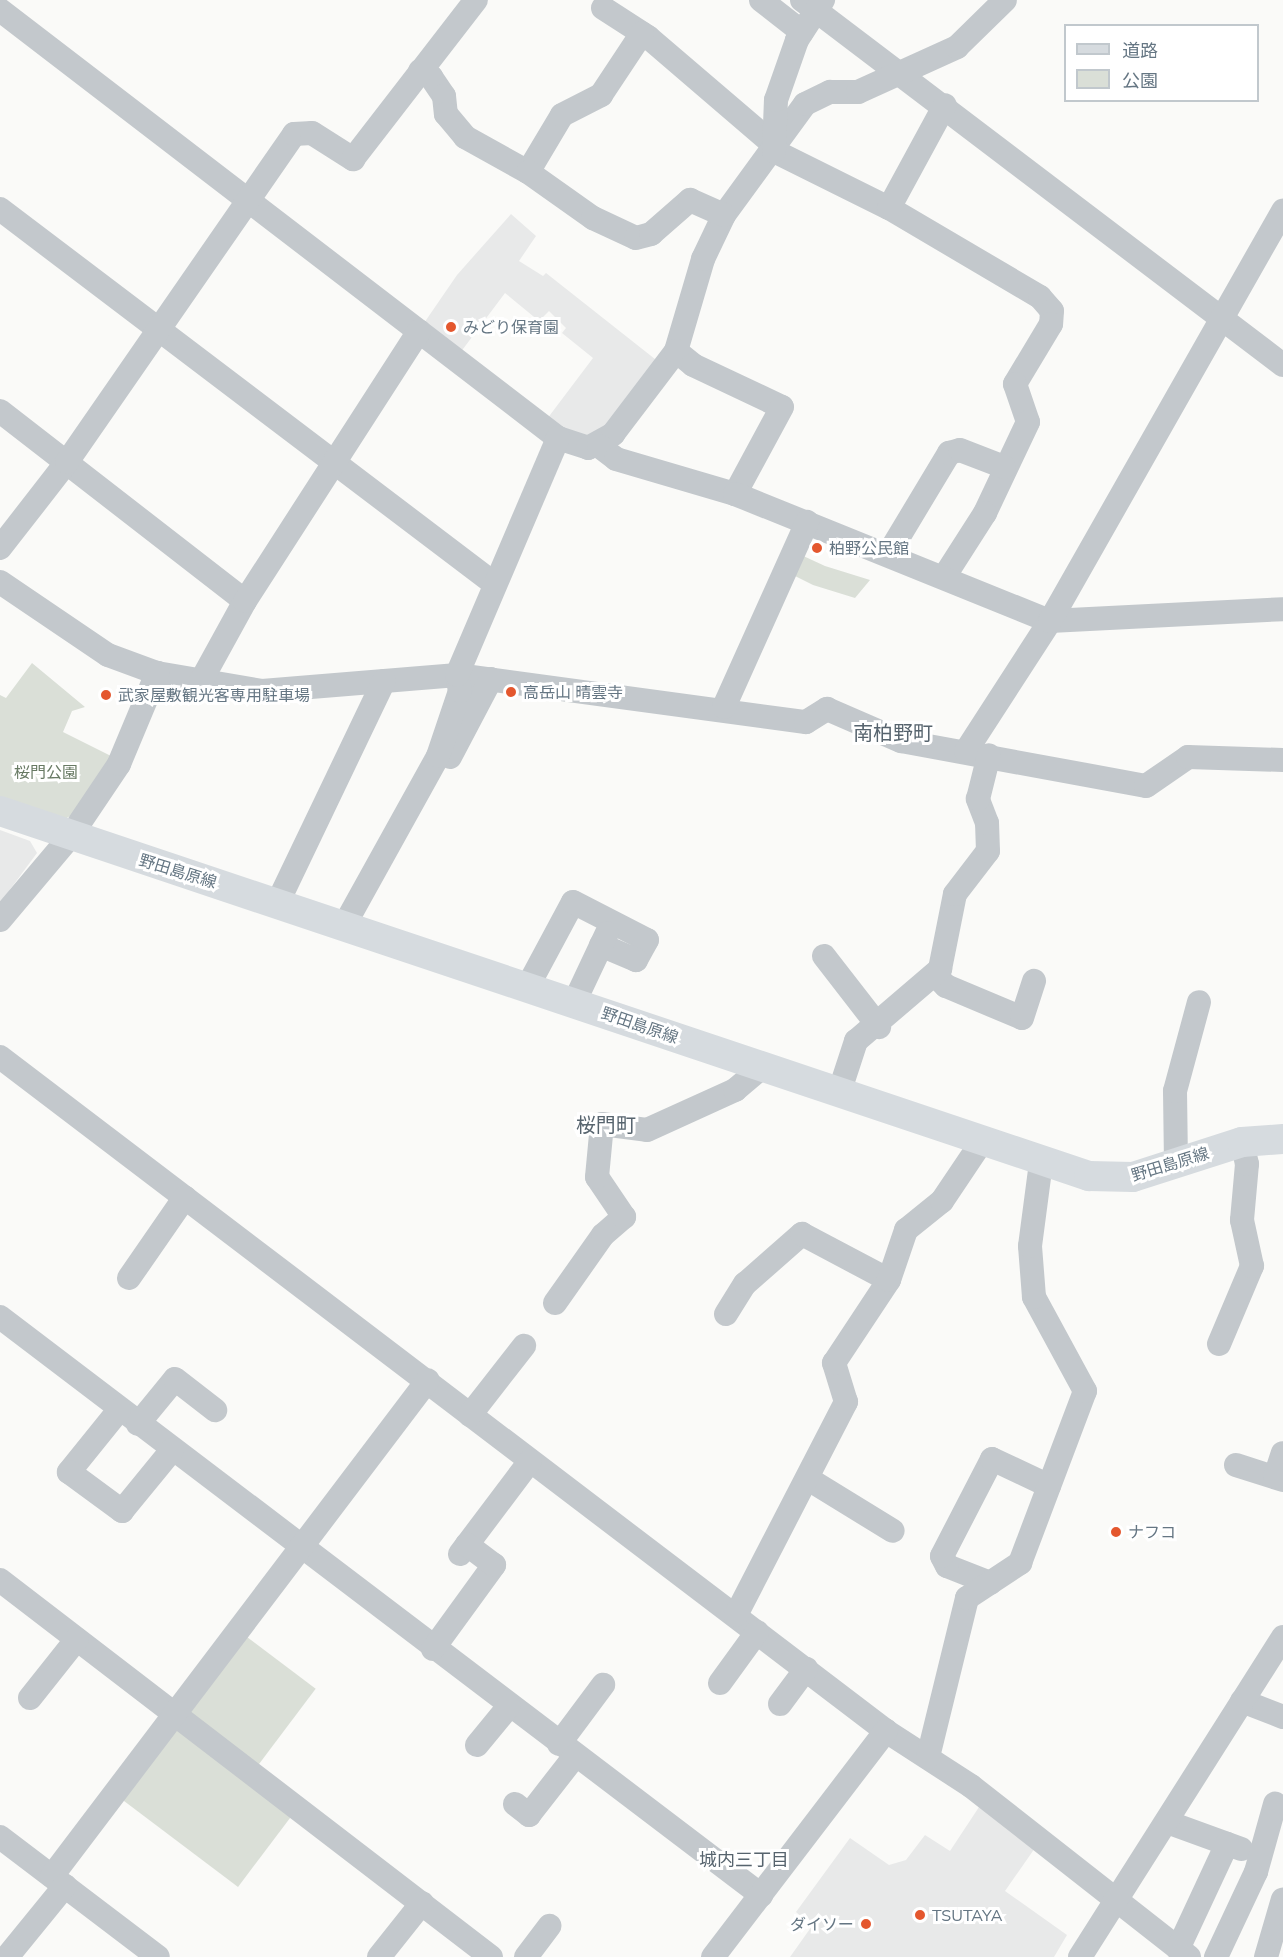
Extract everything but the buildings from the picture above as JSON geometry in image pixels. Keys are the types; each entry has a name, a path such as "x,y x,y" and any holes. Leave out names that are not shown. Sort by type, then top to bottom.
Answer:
{"main road":[{"name":"野田島原線","path":"0,811 70,837 278,902 528,986 1041,1164 1112,1180 1242,1142 1283,1139"}],"street":[{"path":"0,548 67,462 251,202 294,135 312,133 353,159 476,0"},
{"path":"761,0 802,32"},
{"path":"599,446 676,351 703,259 724,215 805,104 816,97 858,92 957,47 1005,0"},
{"path":"774,148 776,100 814,3 899,73 945,105 1283,365"},
{"path":"603,8 642,33 774,148 889,208 1040,297 1052,311 1051,324 1015,384 1028,422 1004,467 985,513 945,577"},
{"path":"0,10 558,438 599,446 616,459 735,494 889,553 1050,621 1283,609"},
{"path":"528,172 562,115 601,95 642,33"},
{"path":"420,71 432,77 444,96 446,114 465,136 528,172 593,218 636,238 651,234 690,200 724,215"},
{"path":"889,208 945,105"},
{"path":"0,209 333,465 492,582"},
{"path":"839,1094 851,1048 879,1027 898,1003 936,976 955,894 988,851 987,823 978,800 977,753 1283,211"},
{"path":"201,681 245,601 419,331"},
{"path":"676,351 693,365 782,407 735,494"},
{"path":"0,411 245,601"},
{"path":"352,927 438,756 460,691 457,675 492,582 558,438"},
{"path":"889,553 949,453 960,450 1004,467"},
{"path":"724,708 807,522"},
{"path":"0,582 108,655 157,673 262,691 457,675 724,708 806,722 827,709 901,741 977,753 1146,786 1188,757 1283,760"},
{"path":"0,920 70,837 133,741 157,673"},
{"path":"352,927 491,679"},
{"path":"278,902 384,681"},
{"path":"528,986 573,902 647,940 636,960 601,945"},
{"path":"574,1003 613,922"},
{"path":"824,956 879,1027"},
{"path":"936,976 946,986 1022,1018 1034,981"},
{"path":"1176,1163 1175,1091 1199,1002"},
{"path":"0,1057 428,1380 530,1461 886,1731 928,1756 1185,1955 1227,1844"},
{"path":"555,1304 603,1235 624,1217 597,1177 602,1124 653,1128 735,1090 762,1067"},
{"path":"1219,1344 1252,1266 1242,1220 1247,1164 1242,1142"},
{"path":"736,1615 810,1480 846,1402 834,1364 889,1280 906,1230 942,1201 981,1143"},
{"path":"928,1756 967,1598 1020,1563 1085,1391 1034,1297 1030,1246 1041,1164"},
{"path":"129,1278 185,1197"},
{"path":"726,1314 745,1284 802,1234 889,1280"},
{"path":"0,1317 299,1548 761,1895"},
{"path":"470,1415 524,1346"},
{"path":"138,1424 175,1379 215,1410"},
{"path":"7,1957 177,1714 299,1548 428,1380"},
{"path":"119,1410 69,1472 122,1511 172,1450"},
{"path":"1236,1465 1279,1478 1283,1453"},
{"path":"990,1583 947,1566 942,1556 992,1459 1049,1486"},
{"path":"433,1649 494,1565 464,1549 530,1461"},
{"path":"810,1480 893,1531"},
{"path":"3,1587 177,1714 488,1956"},
{"path":"720,1683 757,1632"},
{"path":"1080,1957 1283,1637"},
{"path":"30,1698 77,1639"},
{"path":"780,1704 806,1669"},
{"path":"529,1816 603,1685"},
{"path":"1242,1701 1283,1717"},
{"path":"477,1745 509,1706"},
{"path":"713,1957 886,1731"},
{"path":"1216,1957 1260,1855 1275,1804"},
{"path":"1167,1822 1260,1855"},
{"path":"0,1837 158,1957"},
{"path":"1266,1957 1283,1899"},
{"path":"379,1957 422,1903"},
{"path":"526,1957 549,1926"}],"shaded area":[{"name":"みどり保育園","path":"511,214 536,236 519,261 543,276 546,273 660,363 603,437 585,442 547,419 593,358 562,333 566,328 549,311 539,321 505,293 460,353 422,326 457,275"},
{"path":"0,830 30,841 37,853 0,903"},
{"path":"981,1804 1035,1848 1005,1891 1067,1935 1054,1957 790,1957 812,1926 796,1912 850,1838 889,1865 906,1860 925,1835 950,1851"}],"green space":[{"path":"799,554 825,566 870,580 855,598 813,585 789,573"},
{"name":"桜門公園","path":"32,663 85,707 72,711 63,732 111,756 77,812 65,819 0,802 0,695 6,698"},
{"path":"247,1637 316,1689 258,1765 189,1714"},
{"path":"179,1726 294,1813 238,1887 123,1800"}],"place":[{"name":"みどり保育園","path":"451,327"},
{"name":"柏野公民館","path":"817,548"},
{"name":"高岳山 晴雲寺","path":"511,692"},
{"name":"武家屋敷観光客専用駐車場","path":"106,695"},
{"name":"ナフコ","path":"1116,1532"},
{"name":"TSUTAYA","path":"920,1915"},
{"name":"ダイソー","path":"866,1924"}],"district":[{"name":"南柏野町","path":"893,732"},
{"name":"桜門町","path":"606,1124"},
{"name":"城内三丁目","path":"744,1860"}]}
